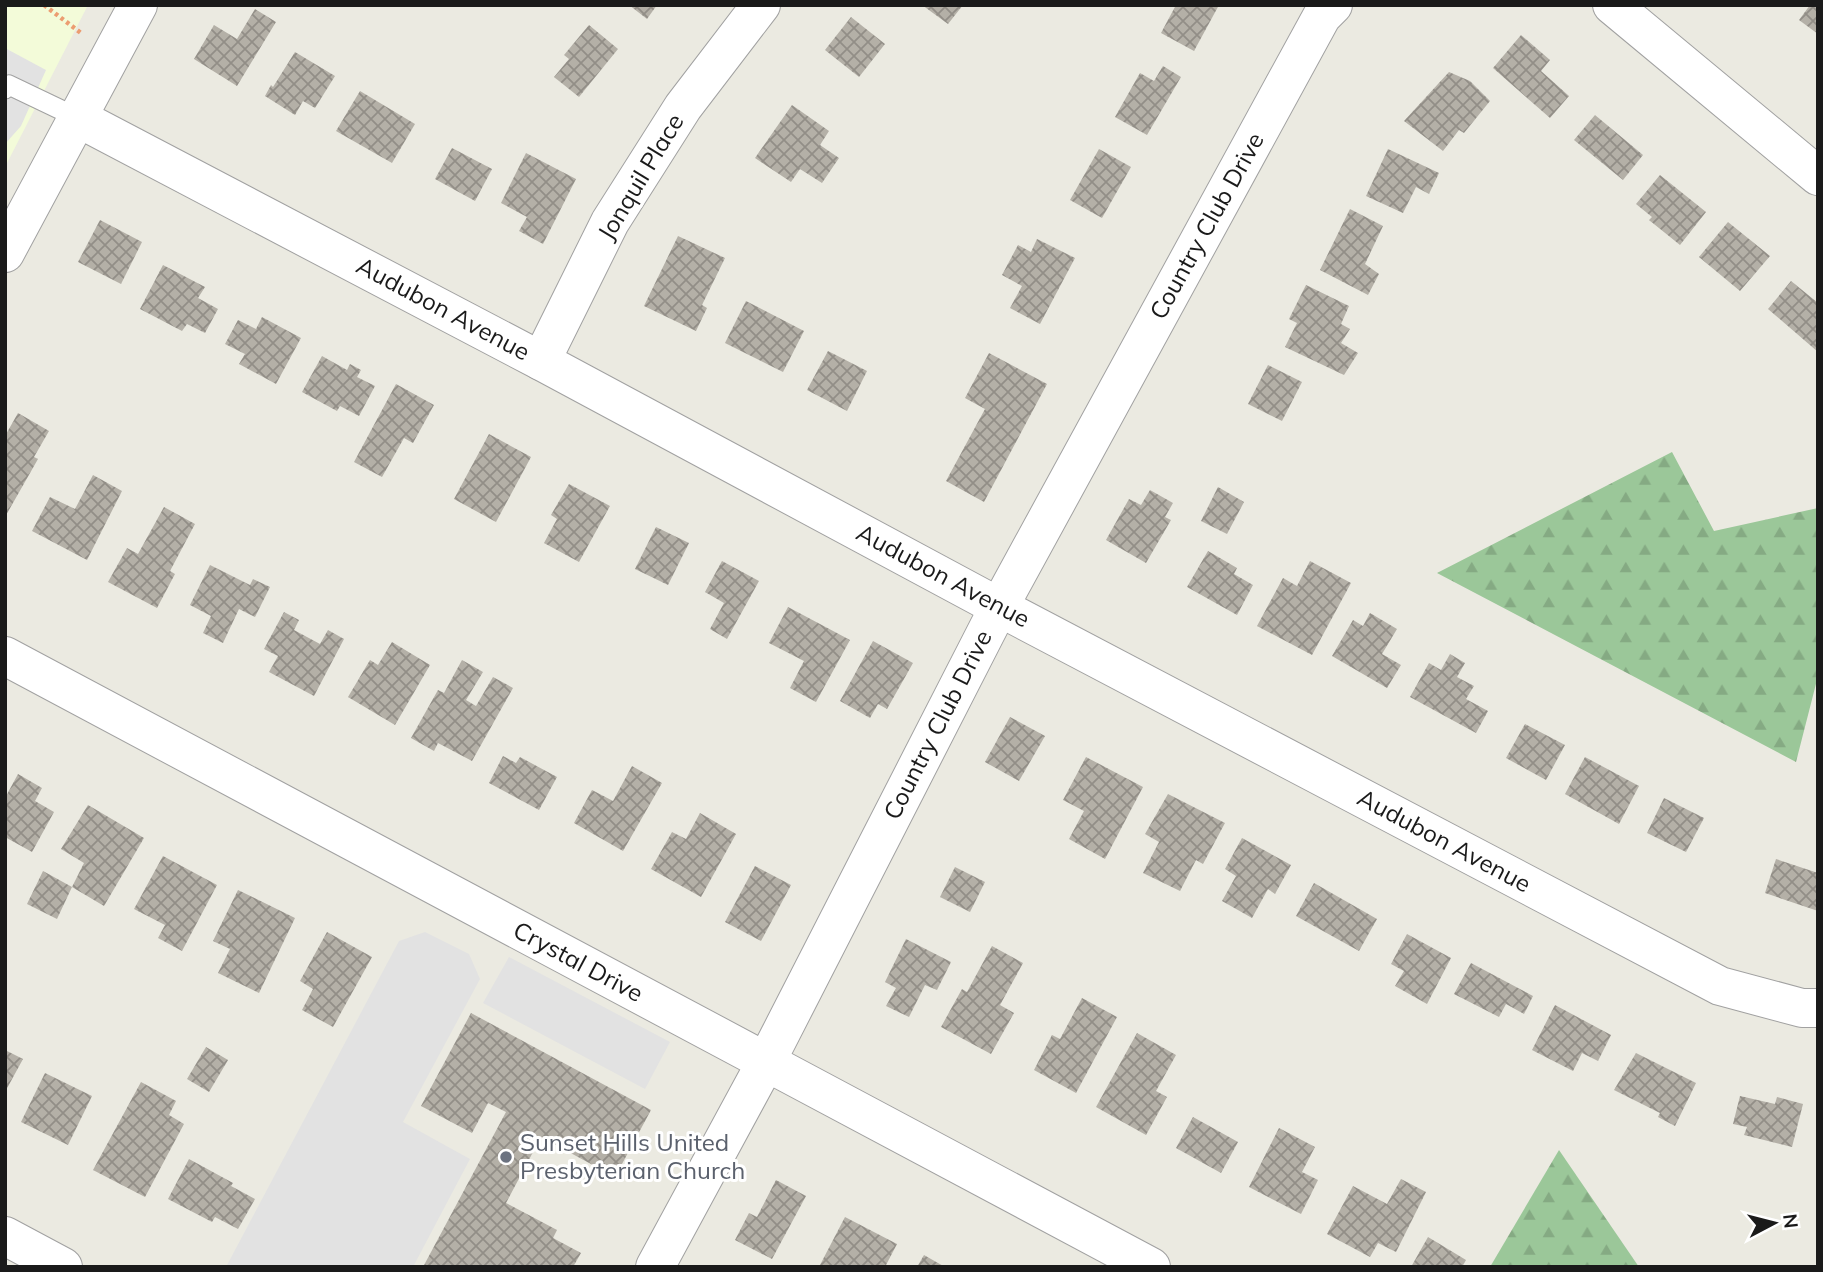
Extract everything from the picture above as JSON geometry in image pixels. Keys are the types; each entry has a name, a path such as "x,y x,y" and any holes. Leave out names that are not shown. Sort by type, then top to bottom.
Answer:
{"street":[{"path":"5,253 138,5"},
{"name":"Jonquil Place","path":"541,361 610,222 683,107 761,5"},
{"name":"Country Club Drive","path":"654,1267 766,1062 999,607 1322,16 1333,5"},
{"path":"1612,5 1818,176"},
{"name":"Audubon Avenue","path":"78,117 999,607 1720,986 1802,1008 1818,1008"},
{"name":"Crystal Drive","path":"5,656 1151,1267"},
{"path":"5,1236 63,1267"}],"lane":[{"path":"5,89 9,85 78,117"}],"path":[{"path":"44,5 88,37"}],"shaded area":[{"path":"5,5 88,5 5,167"},
{"path":"5,48 46,70 21,126 5,144"},
{"path":"425,932 469,954 480,979 403,1122 470,1159 413,1267 226,1267 399,941"},
{"path":"509,957 670,1042 645,1089 483,1003"}],"green space":[{"path":"1672,452 1714,531 1818,508 1818,676 1796,762 1437,573"},
{"path":"1559,1150 1639,1267 1490,1267"}],"building":[{"path":"629,5 657,5 647,19"},
{"path":"922,5 963,5 948,24"},
{"path":"1176,5 1219,5 1194,51 1161,33"},
{"path":"1810,5 1818,5 1818,34 1799,20"},
{"path":"255,9 276,22 237,86 194,59 214,25 237,39"},
{"path":"851,17 885,44 859,77 825,50"},
{"path":"589,25 618,49 579,97 554,77 569,59 564,55"},
{"path":"1521,35 1550,60 1541,71 1569,96 1550,118 1493,68"},
{"path":"295,52 335,76 315,108 303,101 295,115 265,96"},
{"path":"1163,66 1181,77 1147,135 1115,117 1140,73 1154,81"},
{"path":"1449,72 1470,81 1490,101 1464,133 1459,130 1443,151 1404,121"},
{"path":"360,91 415,124 392,163 336,131"},
{"path":"792,105 829,131 820,145 839,158 822,183 800,169 791,182 755,158"},
{"path":"1595,115 1643,155 1623,180 1574,140"},
{"path":"452,148 492,169 475,201 435,179"},
{"path":"1099,149 1131,167 1102,218 1070,200"},
{"path":"1388,149 1439,173 1429,194 1416,187 1403,213 1366,196"},
{"path":"526,153 576,179 543,244 519,231 527,217 501,203"},
{"path":"1660,175 1706,212 1680,245 1649,220 1652,217 1636,204"},
{"path":"1350,209 1383,226 1365,264 1379,274 1368,295 1320,270"},
{"path":"100,220 142,242 121,284 78,262"},
{"path":"1728,222 1770,256 1740,291 1699,257"},
{"path":"678,236 725,258 702,305 707,308 696,331 644,306"},
{"path":"1037,239 1075,258 1040,324 1010,308 1022,286 1002,275 1018,245 1031,252"},
{"path":"163,265 205,287 198,298 218,309 205,333 187,324 182,331 140,309"},
{"path":"1791,281 1818,303 1818,352 1768,309"},
{"path":"1306,285 1349,306 1341,324 1350,329 1341,343 1358,353 1344,375 1285,347 1297,323 1289,319"},
{"path":"746,301 804,331 783,372 725,343"},
{"path":"262,317 301,338 276,384 239,364 245,354 225,344 238,320 256,329"},
{"path":"828,351 867,371 847,411 807,390"},
{"path":"989,353 1047,384 984,502 946,481 985,409 965,398"},
{"path":"322,356 347,370 350,364 361,370 357,377 375,386 359,416 340,406 337,411 302,392"},
{"path":"1268,365 1302,382 1282,421 1248,404"},
{"path":"396,384 434,405 413,443 404,438 382,477 354,462"},
{"path":"18,413 49,431 34,457 38,459 5,517 5,436"},
{"path":"489,434 531,457 496,522 454,499"},
{"path":"93,475 122,491 87,560 32,531 50,497 75,509"},
{"path":"569,484 610,506 579,562 544,543 557,519 551,515"},
{"path":"1218,487 1244,502 1227,534 1201,521"},
{"path":"1150,490 1173,503 1165,517 1171,520 1146,563 1106,540 1129,499 1141,505"},
{"path":"164,507 195,524 170,571 175,574 157,608 108,582 127,548 138,554"},
{"path":"656,527 689,543 668,585 635,569"},
{"path":"1208,551 1237,568 1234,574 1253,585 1237,615 1187,587"},
{"path":"722,561 759,581 727,639 710,629 724,603 705,592"},
{"path":"1310,561 1351,583 1312,655 1257,626 1283,578 1297,586"},
{"path":"210,565 250,585 253,579 270,587 255,617 239,609 223,643 203,633 211,616 190,605"},
{"path":"788,607 850,640 816,702 790,688 804,661 769,643"},
{"path":"284,612 299,620 294,630 320,644 328,630 344,639 314,696 269,672 278,656 264,649"},
{"path":"1370,613 1397,629 1382,654 1401,665 1387,688 1332,656 1353,620 1363,626"},
{"path":"873,641 913,663 887,709 878,704 870,718 840,701"},
{"path":"392,642 430,665 395,725 348,697 370,660 378,665"},
{"path":"1450,654 1465,663 1457,677 1474,686 1466,699 1488,711 1476,733 1410,697 1429,663 1441,670"},
{"path":"462,660 483,672 466,700 476,706 493,677 513,688 472,761 438,743 434,751 411,738 438,690 444,693"},
{"path":"1010,717 1045,736 1019,781 985,762"},
{"path":"1525,724 1565,745 1546,780 1506,758"},
{"path":"503,756 516,763 520,757 557,777 539,810 489,783"},
{"path":"1086,757 1143,787 1105,859 1069,839 1084,811 1063,800"},
{"path":"1585,757 1639,786 1619,824 1565,794"},
{"path":"632,766 662,783 623,851 574,823 592,790 613,801"},
{"path":"18,774 42,788 35,801 54,812 32,852 5,837 5,798"},
{"path":"1168,794 1225,823 1203,864 1196,860 1180,891 1143,873 1159,842 1145,834"},
{"path":"1664,798 1704,818 1686,852 1647,833"},
{"path":"88,805 144,838 104,906 72,887 84,863 61,849"},
{"path":"700,813 736,834 701,897 651,869 672,832 686,839"},
{"path":"1242,838 1291,865 1275,894 1268,889 1252,918 1222,901 1236,876 1225,869"},
{"path":"163,856 217,885 182,951 158,938 165,925 134,909"},
{"path":"1776,859 1818,873 1818,911 1765,893"},
{"path":"755,866 791,885 761,941 725,922"},
{"path":"955,867 985,882 970,912 940,897"},
{"path":"43,871 72,887 57,919 27,904"},
{"path":"1314,883 1377,919 1359,951 1296,916"},
{"path":"238,890 295,918 259,993 218,973 230,949 213,941"},
{"path":"327,932 372,957 333,1027 302,1010 313,989 300,981"},
{"path":"1407,934 1451,958 1427,1004 1395,986 1404,971 1391,964"},
{"path":"906,939 951,962 937,990 925,985 909,1017 886,1006 896,988 885,982"},
{"path":"992,946 1023,963 1000,1005 1014,1013 991,1054 941,1027 962,989 967,992"},
{"path":"1471,963 1533,996 1524,1014 1506,1004 1499,1017 1454,994"},
{"path":"1082,998 1117,1017 1076,1093 1034,1070 1052,1035 1060,1039"},
{"path":"1555,1005 1611,1035 1598,1061 1582,1053 1573,1071 1532,1050"},
{"name":"Sunset Hills United Presbyterian Church","path":"471,1013 651,1110 615,1177 541,1137 506,1203 557,1230 553,1238 581,1253 573,1267 423,1267 506,1112 488,1103 472,1133 421,1106"},
{"path":"1137,1033 1176,1055 1156,1091 1167,1097 1146,1135 1096,1107"},
{"path":"206,1047 228,1060 209,1092 187,1079"},
{"path":"5,1050 23,1059 5,1092"},
{"path":"1636,1053 1696,1083 1675,1126 1658,1117 1660,1113 1614,1090"},
{"path":"45,1073 92,1096 68,1145 21,1122"},
{"path":"141,1082 176,1101 169,1115 184,1124 145,1197 93,1170"},
{"path":"1740,1096 1775,1104 1777,1097 1803,1104 1792,1147 1744,1135 1747,1127 1733,1124"},
{"path":"1193,1117 1238,1142 1221,1173 1176,1148"},
{"path":"1279,1128 1315,1147 1302,1172 1318,1180 1301,1214 1249,1187"},
{"path":"189,1159 233,1183 231,1186 255,1199 238,1229 215,1217 212,1222 168,1199"},
{"path":"1401,1179 1426,1192 1396,1252 1378,1243 1370,1257 1327,1234 1353,1186 1387,1204"},
{"path":"776,1180 806,1196 772,1259 735,1240 749,1213 757,1217"},
{"path":"845,1217 897,1244 885,1267 820,1265"},
{"path":"1428,1237 1466,1260 1462,1267 1411,1267"},
{"path":"924,1255 945,1267 917,1267"}],"place":[{"name":"Sunset Hills United Presbyterian Church","path":"506,1157"}]}
